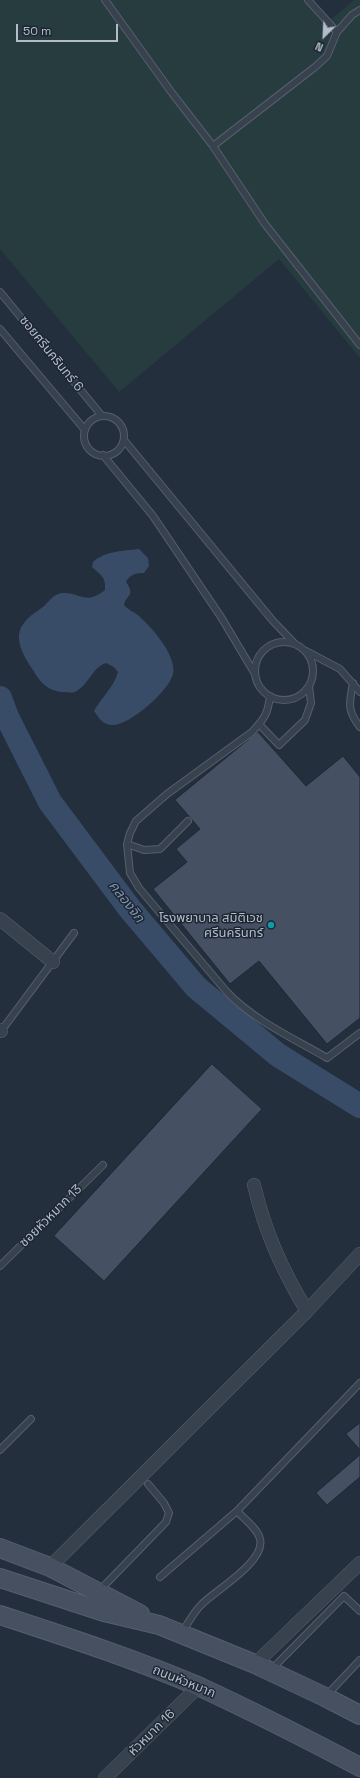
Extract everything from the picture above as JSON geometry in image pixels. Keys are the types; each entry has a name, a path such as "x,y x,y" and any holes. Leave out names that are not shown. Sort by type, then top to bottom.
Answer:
{"main road":[{"path":"0,1548 50,1567 99,1591 159,1625 262,1668 360,1715"},
{"path":"0,1578 104,1612 159,1625"},
{"name":"ถนนหัวหมาก","path":"0,1615 132,1661 198,1687 287,1729 360,1767"}],"street":[{"path":"0,919 53,962"},
{"path":"254,1185 261,1212 283,1270 308,1311"},
{"path":"50,1567 308,1311 360,1254"},
{"path":"262,1668 360,1562"},
{"name":"หัวหมาก 16","path":"105,1778 198,1687"}],"lane":[{"path":"106,0 172,93 213,146 265,224 360,346"},
{"path":"308,0 337,32"},
{"path":"213,146 327,56 337,32 352,15 360,10"},
{"name":"ซอยศรีนครินทร์ 6","path":"0,292 102,416 114,418 119,422 122,428 124,440"},
{"name":"ซอยศรีนครินทร์ 6","path":"0,329 85,430 88,447 92,451 104,455"},
{"path":"85,430 91,421 102,416"},
{"path":"305,650 310,658 313,668 313,678 303,693 287,700 278,700 263,691 255,674 221,617 153,516 104,455 114,453 118,450 124,440 273,621 295,644 340,669 360,692"},
{"path":"255,674 258,660 267,648 275,643 285,642 295,644"},
{"path":"353,683 348,704 351,715 360,727"},
{"path":"260,724 279,745 305,720 311,703 309,686"},
{"path":"270,696 268,710 263,720 252,732 167,794 136,821 130,833 127,844 130,873 139,888 236,1002 327,1058 360,1033"},
{"path":"127,844 144,850 160,849 188,822"},
{"path":"0,1031 74,933"},
{"name":"ซอยหัวหมาก 13","path":"0,1266 103,1165"},
{"path":"160,1577 237,1511 360,1383"},
{"path":"0,1450 31,1419"},
{"path":"99,1591 166,1522 169,1512 164,1503 148,1484"},
{"path":"180,1634 200,1605 247,1567 259,1552 261,1540 258,1534 237,1511"},
{"path":"262,1668 344,1596 360,1611"},
{"path":"325,1697 360,1660"}],"green space":[{"path":"0,0 312,0 329,21 354,0 360,0 360,358 279,259 119,392 0,249"}],"water":[{"path":"139,549 148,558 149,566 144,573 134,574 129,577 126,582 130,590 130,595 124,605 139,616 153,630 162,642 172,661 173,674 164,689 138,714 119,724 112,725 103,722 94,711 116,677 118,672 114,667 106,663 102,665 94,671 82,687 75,692 69,693 55,691 42,683 36,675 23,653 19,641 19,634 26,621 56,595 68,593 88,598 98,595 105,590 104,579 92,567 93,562 98,558 114,552"}],"building":[{"name":"โรงพยาบาล สมิติเวช ศรีนครินทร์","path":"258,732 306,786 343,756 360,777 360,1018 327,1044 259,961 230,984 153,889 187,862 176,849 200,829 175,800"},
{"path":"212,1064 262,1109 104,1281 54,1236"},
{"path":"360,1423 360,1450 346,1434"},
{"path":"360,1455 360,1477 327,1505 316,1493"}],"waterway":[{"name":"คลองจิก","path":"0,698 7,717 50,802 130,909 196,987 278,1055 360,1106"}],"place":[{"name":"โรงพยาบาล สมิติเวช ศรีนครินทร์","path":"271,925"}]}
